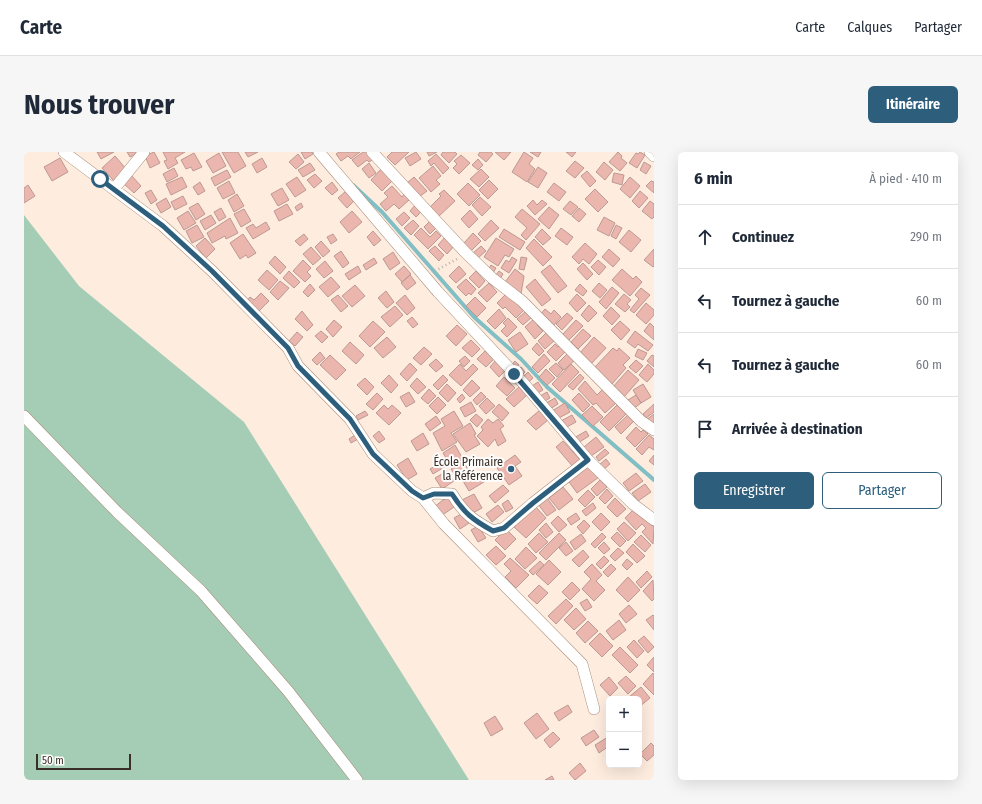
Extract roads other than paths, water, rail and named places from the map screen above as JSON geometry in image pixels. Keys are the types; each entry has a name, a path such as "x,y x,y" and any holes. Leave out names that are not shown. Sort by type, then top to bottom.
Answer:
{"street":[{"path":"64,152 163,226 212,271 288,348 298,366 350,419 373,454 412,491 423,498 444,524 582,664 594,709"},
{"path":"114,189 144,152"},
{"path":"319,152 477,336 525,385 588,460 633,504 654,520"},
{"path":"372,152 466,253 492,278 522,301 641,421 654,430"},
{"path":"650,152 654,156"},
{"path":"24,416 117,512 201,591 288,691 357,780"},
{"path":"423,498 434,494 452,494 462,510 477,522 493,531 504,528 588,460"}],"waterway":[{"path":"353,185 382,212 474,317 521,359 547,387 654,480"}],"place":[{"name":"École Primaire la Référence","path":"511,469"}]}
